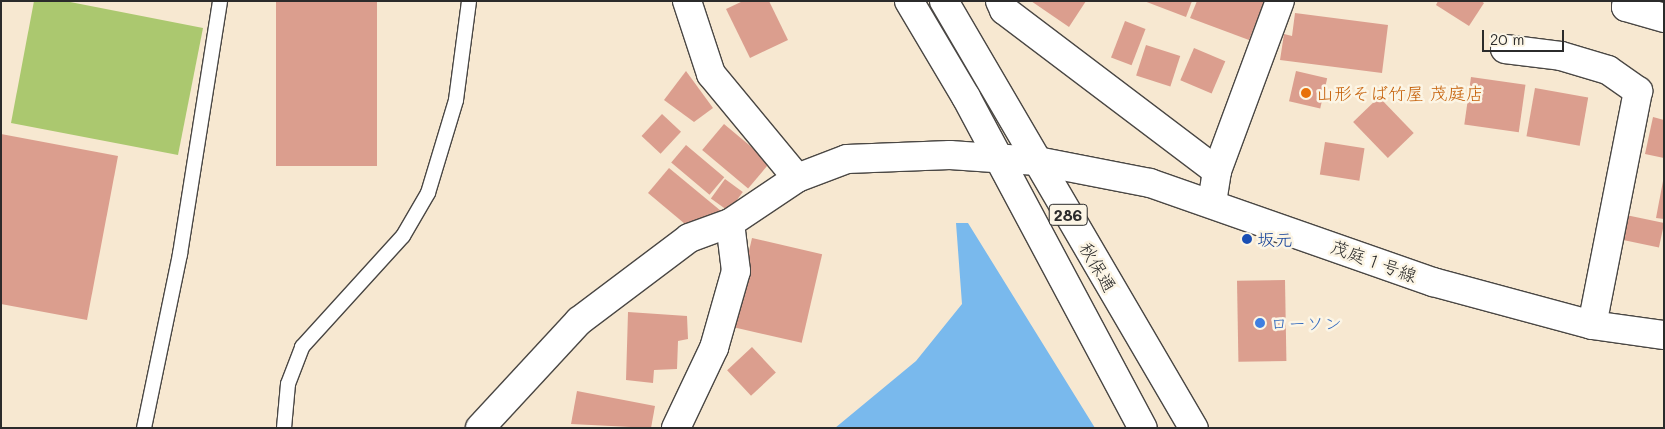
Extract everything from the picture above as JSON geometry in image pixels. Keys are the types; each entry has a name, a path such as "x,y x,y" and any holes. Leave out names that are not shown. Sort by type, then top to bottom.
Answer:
{"main road":[{"path":"687,1 711,74 797,178"},
{"name":"秋保通","path":"909,1 998,156 1142,428"},
{"name":"秋保通","path":"944,1 1194,428"},
{"path":"1000,1 1004,10 1217,171"},
{"path":"1212,203 1217,171 1280,1"},
{"path":"1627,1 1626,7 1664,18"},
{"path":"1505,49 1561,56 1608,70 1638,91 1592,324"},
{"name":"茂庭１号線","path":"480,428 579,321 689,238 730,223 797,178 847,159 950,155 998,156 1089,169 1212,203 1432,282 1592,324 1664,335"},
{"path":"676,428 714,348 736,270 730,223"}],"lane":[{"path":"144,428 180,254 220,1"},
{"path":"284,428 288,384 302,347 403,236 428,193 456,100 470,1"}],"green space":[{"path":"34,1 65,1 203,28 178,155 11,123"}],"water":[{"path":"956,223 968,223 1095,428 835,428 916,361 962,304"}],"building":[{"path":"276,1 377,1 377,166 276,166"},
{"path":"743,1 769,1 788,40 750,58 726,9"},
{"path":"1031,1 1086,1 1069,27"},
{"path":"1144,1 1192,1 1186,17"},
{"path":"1197,1 1264,2 1249,40 1190,18"},
{"path":"1438,1 1481,1 1484,3 1469,26 1436,5"},
{"path":"1295,13 1388,25 1382,73 1280,60 1284,34 1292,36"},
{"path":"1125,21 1146,29 1132,65 1111,57"},
{"path":"1146,45 1180,56 1170,87 1136,75"},
{"path":"1194,48 1225,61 1212,94 1180,80"},
{"path":"686,71 713,108 694,122 664,100"},
{"path":"1296,71 1327,78 1320,108 1289,101"},
{"path":"1471,77 1525,85 1519,132 1464,125"},
{"path":"1535,88 1588,97 1580,146 1526,136"},
{"path":"1379,97 1414,133 1388,158 1353,122"},
{"path":"662,114 681,132 661,154 642,136"},
{"path":"1653,117 1664,120 1664,158 1645,154"},
{"path":"724,124 770,163 748,189 702,150"},
{"path":"1,134 118,156 87,320 1,304"},
{"path":"1325,142 1365,148 1359,181 1320,175"},
{"path":"686,145 724,177 710,195 671,163"},
{"path":"669,168 721,211 691,229 648,193"},
{"path":"725,179 743,192 729,211 711,198"},
{"path":"1664,182 1664,219 1656,218"},
{"path":"1626,215 1664,223 1659,248 1621,239"},
{"path":"752,238 822,254 802,343 732,327"},
{"path":"1285,280 1286,361 1238,362 1237,281"},
{"path":"628,312 687,316 688,339 678,341 677,369 654,370 653,383 626,380"},
{"path":"752,347 776,373 751,396 727,370"},
{"path":"577,391 655,406 651,428 571,424"}],"place":[{"name":"山形そば竹屋 茂庭店","path":"1306,93"},
{"name":"坂元","path":"1247,239"},
{"name":"ローソン","path":"1260,323"}]}
